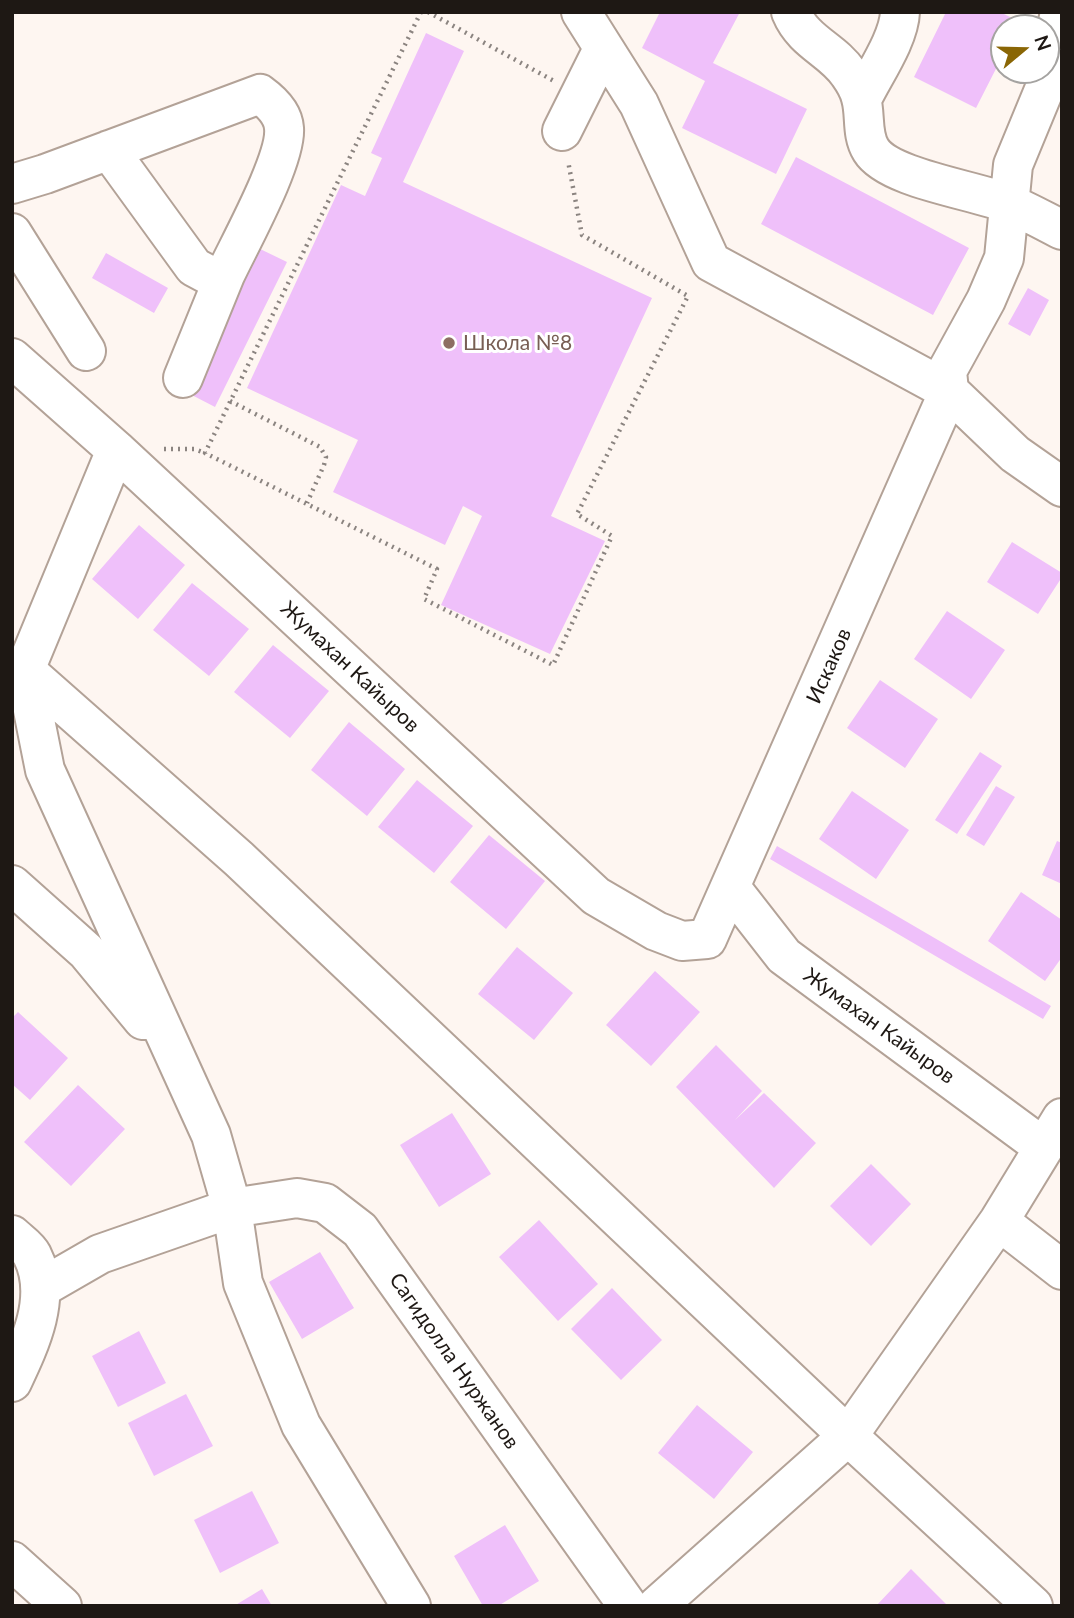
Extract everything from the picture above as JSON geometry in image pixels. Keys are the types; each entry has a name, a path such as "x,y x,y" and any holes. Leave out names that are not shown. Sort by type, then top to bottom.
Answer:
{"street":[{"path":"581,12 639,104 710,262 949,391 1015,454 1062,487"},
{"path":"791,12 802,32 844,67 862,99 867,141 872,151 887,164 901,172 1008,203 1062,230"},
{"path":"862,99 894,37 900,23 900,12"},
{"name":"Искаков","path":"708,939 949,391 947,371 986,300 1004,258 1013,165 1044,90 1060,12"},
{"path":"562,131 603,49"},
{"path":"12,184 260,94 274,104 284,127 280,158 225,275 183,378"},
{"path":"109,150 194,267 209,275 225,275"},
{"path":"12,233 86,351"},
{"name":"Жумахан Кайыров","path":"12,358 117,450 596,896 656,931 682,940 708,939"},
{"path":"117,450 25,670 45,770 211,1135 232,1208 243,1283 302,1425 411,1606"},
{"path":"25,670 239,859 848,1436 1033,1606"},
{"path":"12,885 86,951 175,1059"},
{"name":"Жумахан Кайыров","path":"731,888 784,956 1053,1132"},
{"path":"657,1606 848,1436 999,1221 1053,1132"},
{"name":"Сагидолла Нуржанов","path":"41,1288 100,1254 232,1208 297,1198 326,1203 360,1230 628,1606"},
{"path":"999,1221 1062,1270"},
{"path":"12,1235 31,1253 41,1288 31,1342 12,1382"},
{"path":"12,1560 62,1606"}],"path":[{"path":"421,12 205,453 437,569 424,599 553,665 612,536 578,514 688,296 582,235 562,131"},
{"path":"428,12 580,94"},
{"path":"230,401 320,447 326,457 306,504"}],"building":[{"path":"660,12 740,12 713,63 807,109 776,174 682,128 705,81 642,48"},
{"path":"946,12 1004,14 990,14 990,80 976,108 914,77"},
{"name":"Школа №8","path":"426,33 464,51 403,182 652,298 551,516 605,541 550,654 441,605 482,516 463,506 445,545 333,492 358,440 247,388 341,185 365,196 382,158 371,153"},
{"path":"796,157 969,248 933,315 761,224"},
{"path":"256,247 287,262 215,407 186,392"},
{"path":"106,253 168,288 154,313 92,278"},
{"path":"1028,288 1049,300 1030,336 1008,324"},
{"path":"139,525 185,565 138,619 92,579"},
{"path":"1012,542 1062,573 1038,614 987,582"},
{"path":"192,583 249,629 209,676 153,630"},
{"path":"947,611 1005,650 971,699 914,659"},
{"path":"273,645 329,691 290,738 234,692"},
{"path":"880,680 938,719 905,768 847,728"},
{"path":"349,722 405,769 367,816 311,770"},
{"path":"980,752 1002,766 957,834 935,820"},
{"path":"417,780 473,826 434,873 378,827"},
{"path":"996,786 1015,797 984,846 966,835"},
{"path":"852,791 909,830 876,879 819,839"},
{"path":"489,835 545,881 506,929 450,882"},
{"path":"1057,841 1062,843 1062,884 1042,875"},
{"path":"777,846 1051,1006 1043,1019 770,859"},
{"path":"1021,892 1062,920 1062,957 1045,981 988,941"},
{"path":"517,947 573,993 534,1040 478,994"},
{"path":"655,971 700,1012 651,1066 606,1025"},
{"path":"18,1012 68,1058 30,1100 12,1084 12,1018"},
{"path":"716,1045 762,1091 735,1120 764,1093 816,1143 774,1188 676,1087"},
{"path":"78,1085 125,1129 71,1186 24,1142"},
{"path":"452,1113 491,1174 439,1207 400,1145"},
{"path":"871,1164 911,1204 871,1246 830,1206"},
{"path":"539,1220 598,1284 558,1321 499,1257"},
{"path":"320,1252 354,1308 302,1339 269,1282"},
{"path":"612,1288 662,1340 621,1380 571,1329"},
{"path":"139,1331 166,1383 118,1407 92,1356"},
{"path":"186,1394 213,1446 154,1476 128,1423"},
{"path":"697,1405 753,1452 714,1499 658,1453"},
{"path":"252,1491 279,1543 220,1573 194,1520"},
{"path":"505,1525 539,1581 498,1606 483,1606 454,1556"},
{"path":"911,1569 948,1606 876,1606"},
{"path":"262,1589 272,1606 234,1606"}],"place":[{"name":"Школа №8","path":"449,343"}]}
